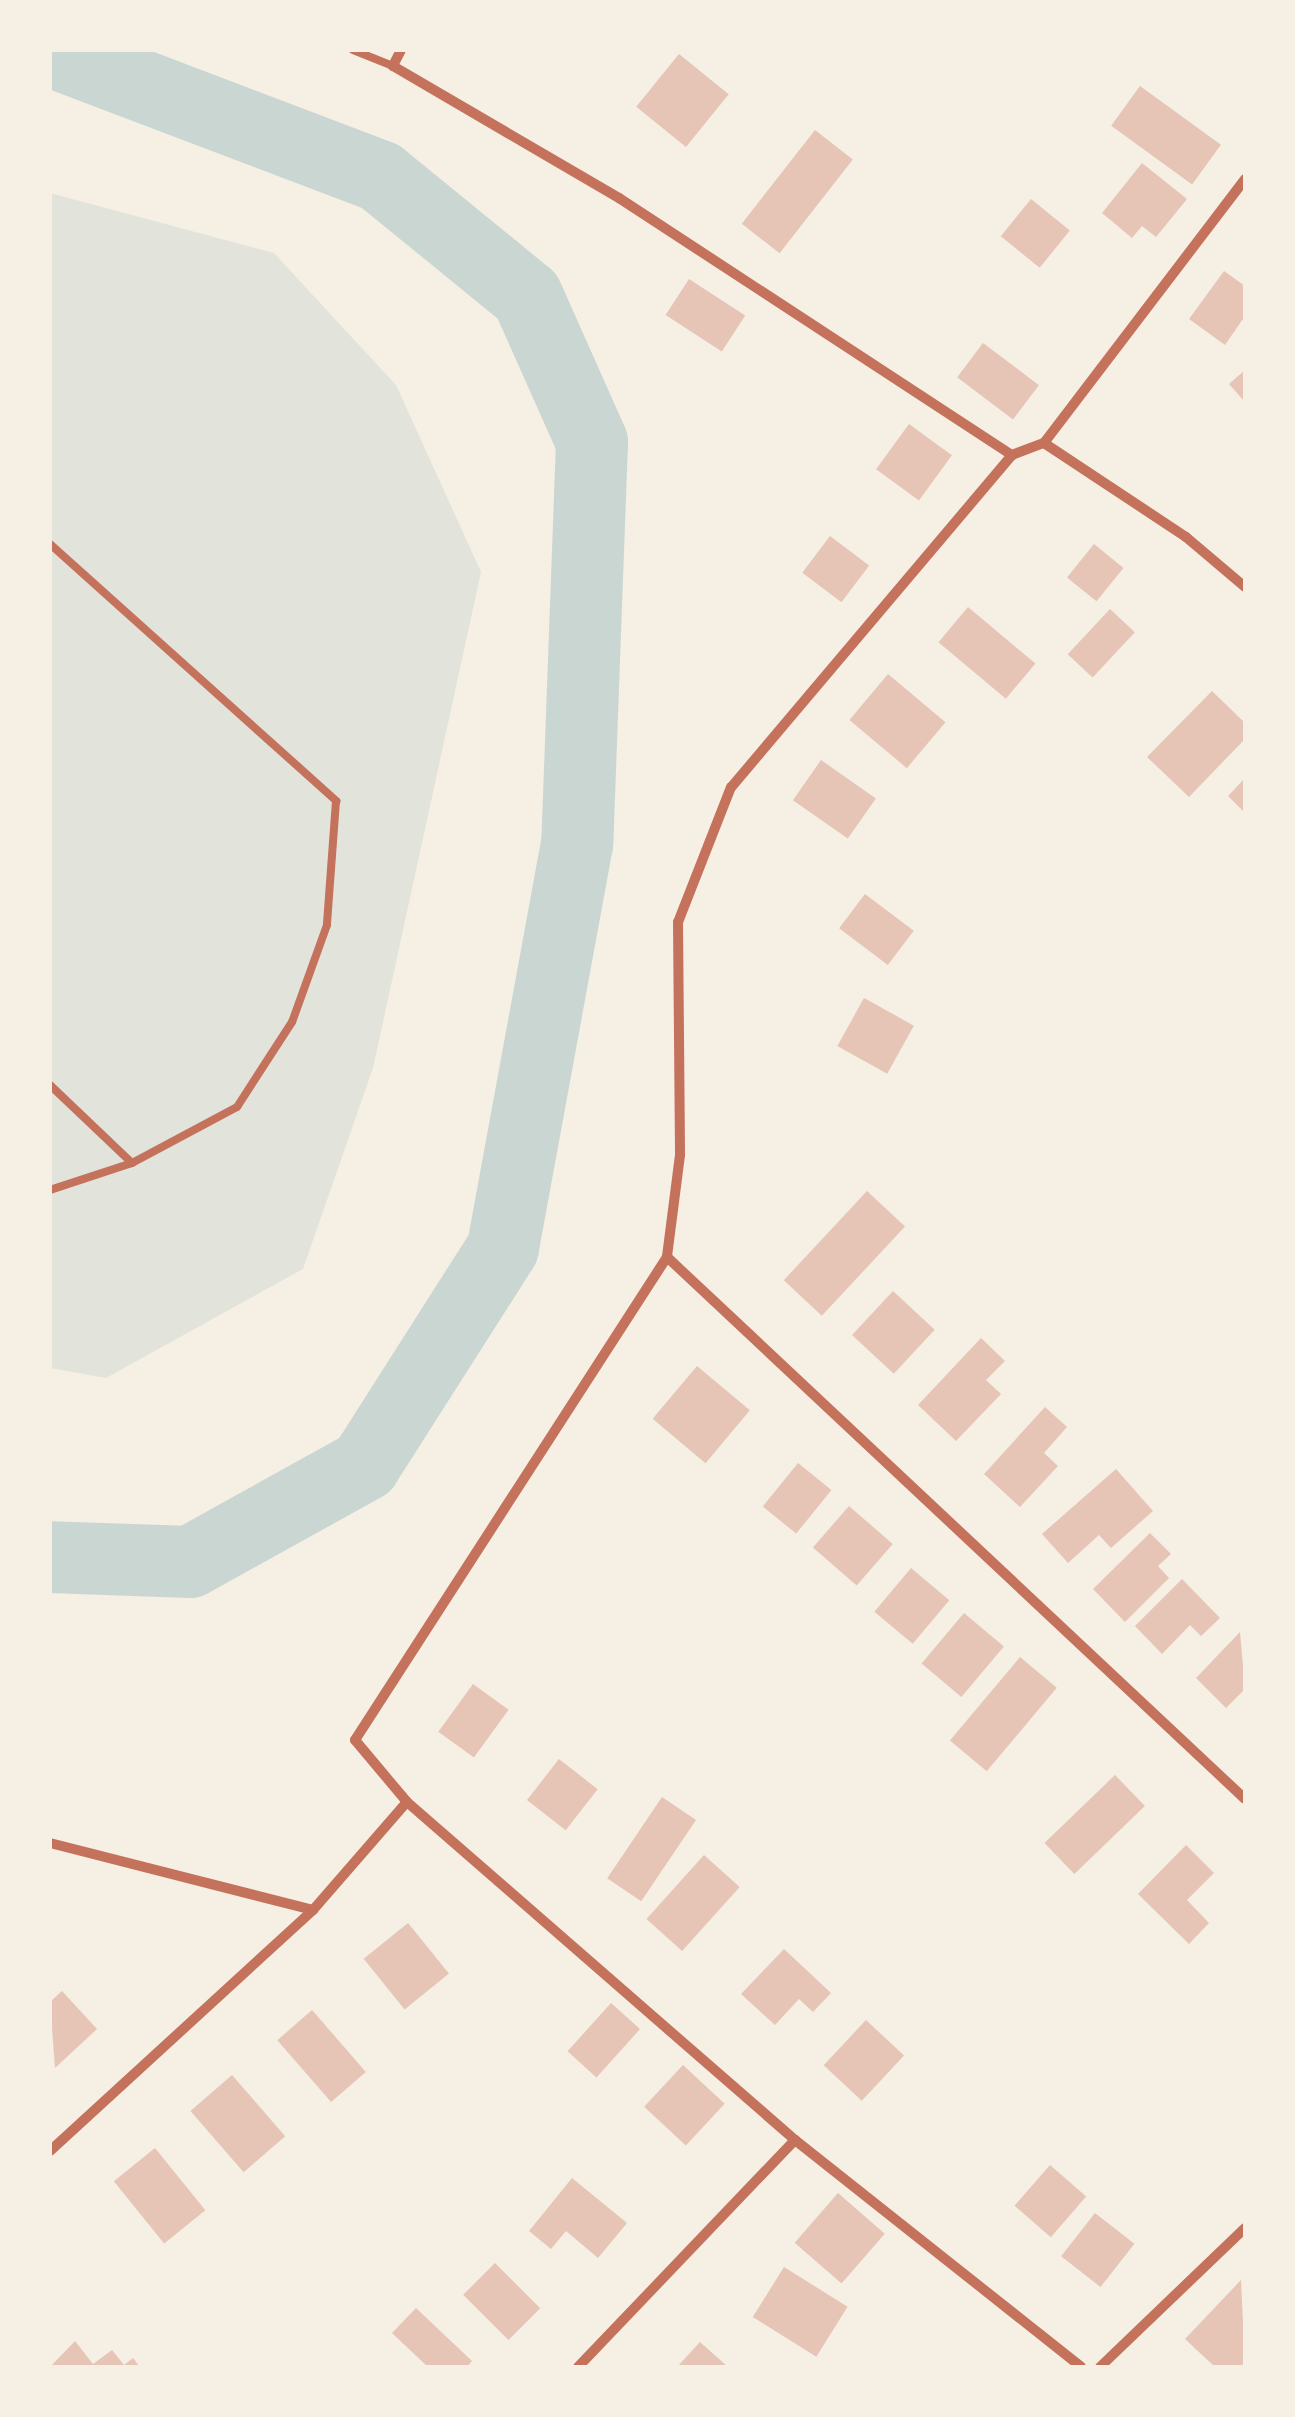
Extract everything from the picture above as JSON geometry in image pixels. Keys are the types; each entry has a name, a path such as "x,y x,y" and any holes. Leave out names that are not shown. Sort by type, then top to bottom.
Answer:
{"street":[{"path":"401,50 392,66 619,198 1012,456"},
{"path":"1081,2367 795,2140 407,1802 356,1740 666,1257 680,1156 678,922 731,788 1012,456 1044,443 1245,180"},
{"path":"1044,443 1186,537 1245,587"},
{"path":"666,1257 1245,1799"},
{"path":"50,2150 313,1910 407,1802"},
{"path":"50,1843 313,1910"},
{"path":"578,2367 795,2140"},
{"path":"1100,2367 1245,2228"}],"lane":[{"path":"353,50 392,66"},
{"path":"50,544 336,801 326,924 292,1022 236,1106 132,1163 50,1190"},
{"path":"50,1086 132,1163"}],"shaded area":[{"path":"50,193 274,253 396,385 481,572 373,1068 303,1269 106,1378 50,1368"}],"building":[{"path":"679,54 729,94 686,147 636,107"},
{"path":"1140,86 1221,145 1192,184 1111,126"},
{"path":"815,130 853,160 780,253 742,224"},
{"path":"1142,163 1187,199 1156,237 1142,226 1132,238 1102,213"},
{"path":"1031,199 1070,230 1040,268 1001,236"},
{"path":"1224,271 1245,286 1245,316 1225,345 1189,319"},
{"path":"689,279 745,315 722,352 666,315"},
{"path":"983,343 1039,385 1013,419 957,377"},
{"path":"1245,370 1245,402 1229,384"},
{"path":"909,424 952,455 919,500 876,469"},
{"path":"830,536 869,565 841,602 802,573"},
{"path":"1094,544 1124,568 1096,601 1067,577"},
{"path":"968,607 1035,664 1006,699 938,642"},
{"path":"1110,609 1135,632 1093,678 1068,654"},
{"path":"888,674 945,722 907,768 849,720"},
{"path":"1212,691 1245,723 1245,739 1189,797 1147,757"},
{"path":"821,760 876,798 848,839 793,800"},
{"path":"1245,778 1245,813 1228,796"},
{"path":"865,894 914,931 888,965 839,928"},
{"path":"864,998 914,1026 887,1074 837,1046"},
{"path":"867,1191 905,1226 822,1316 784,1280"},
{"path":"893,1291 935,1330 894,1374 852,1335"},
{"path":"981,1338 1005,1361 986,1380 1001,1394 956,1441 918,1405"},
{"path":"697,1366 750,1410 706,1463 653,1419"},
{"path":"1045,1407 1067,1427 1044,1453 1058,1466 1020,1507 984,1474"},
{"path":"798,1463 831,1490 796,1534 763,1507"},
{"path":"1116,1469 1153,1511 1111,1548 1099,1535 1068,1563 1042,1534"},
{"path":"849,1506 893,1544 857,1586 813,1548"},
{"path":"1150,1533 1171,1554 1158,1566 1169,1578 1125,1622 1093,1589"},
{"path":"911,1568 949,1600 913,1644 874,1612"},
{"path":"1182,1579 1220,1618 1201,1636 1190,1625 1162,1654 1135,1626"},
{"path":"964,1613 1004,1646 961,1697 922,1664"},
{"path":"1240,1632 1245,1689 1226,1708 1196,1678"},
{"path":"1020,1657 1057,1688 987,1771 950,1740"},
{"path":"473,1684 509,1710 474,1758 438,1732"},
{"path":"559,1759 598,1789 566,1830 527,1800"},
{"path":"1115,1775 1145,1806 1074,1874 1045,1843"},
{"path":"662,1797 696,1820 641,1901 607,1878"},
{"path":"1186,1845 1214,1873 1187,1900 1209,1923 1189,1944 1138,1894"},
{"path":"704,1855 740,1887 682,1951 646,1919"},
{"path":"408,1923 449,1974 405,2009 364,1959"},
{"path":"784,1949 831,1993 813,2012 799,1999 775,2025 741,1994"},
{"path":"62,1991 97,2029 55,2068 50,2002"},
{"path":"611,2003 640,2029 596,2077 568,2051"},
{"path":"312,2010 366,2072 331,2102 277,2040"},
{"path":"866,2020 904,2055 862,2101 824,2065"},
{"path":"683,2065 725,2104 686,2146 644,2107"},
{"path":"232,2075 285,2136 244,2172 190,2111"},
{"path":"155,2148 205,2210 164,2244 114,2181"},
{"path":"1050,2165 1086,2196 1051,2237 1015,2206"},
{"path":"572,2178 627,2223 598,2258 566,2231 551,2249 529,2231"},
{"path":"838,2193 885,2234 841,2283 795,2243"},
{"path":"1095,2213 1134,2244 1101,2287 1061,2256"},
{"path":"495,2263 540,2308 508,2340 463,2295"},
{"path":"784,2267 848,2307 816,2357 753,2317"},
{"path":"1241,2280 1245,2365 1215,2367 1185,2339"},
{"path":"416,2308 472,2361 467,2367 428,2367 392,2333"},
{"path":"75,2341 93,2364 112,2350 124,2365 133,2358 140,2367 50,2367"},
{"path":"700,2342 728,2367 677,2367"}],"waterway":[{"path":"50,51 381,177 527,296 592,442 577,844 503,1248 365,1465 190,1562 50,1557"}]}
